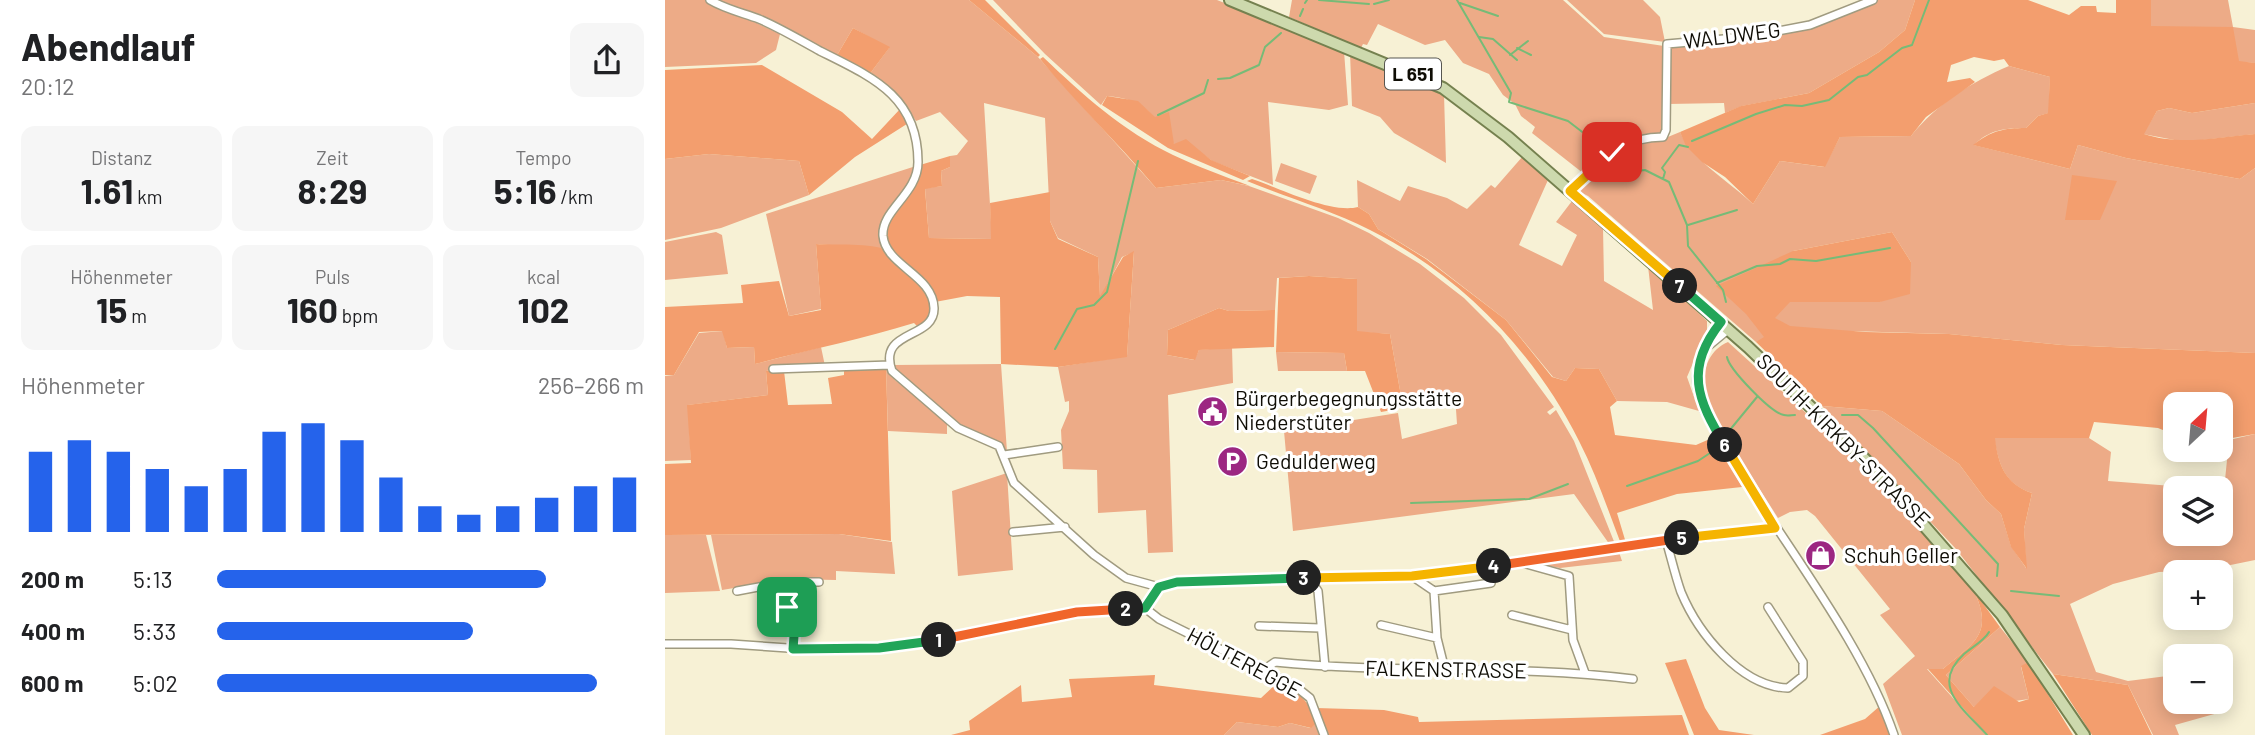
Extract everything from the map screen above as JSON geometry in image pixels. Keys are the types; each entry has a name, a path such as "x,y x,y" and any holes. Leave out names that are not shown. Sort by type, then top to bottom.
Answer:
{"main road":[{"name":"L 651","path":"1230,0 1443,88 1479,113 1725,326"},
{"name":"SOUTH-KIRKBY-STRASSE","path":"1725,326 1872,466 1958,561 2030,654 2084,735"}],"street":[{"path":"710,0 760,20 866,74 898,100 911,118 917,137 916,179 889,218 883,235 887,250 918,278 932,299 934,309 927,324 892,347 890,365 901,381 958,428 996,444 1004,455 1014,483 1094,555 1126,578 1159,587 1177,582 1412,576 1666,540 1775,528"},
{"name":"WALDWEG","path":"1570,191 1624,144 1637,137 1663,137 1666,130 1667,44 1746,37 1810,25 1873,0"},
{"path":"1725,326 1708,341 1697,377 1701,402 1775,528 1880,695 1894,735"},
{"path":"773,369 890,365"},
{"path":"1004,455 1058,447"},
{"path":"1013,532 1065,527"},
{"path":"1666,540 1684,598 1695,620 1729,660 1765,686 1789,688 1803,676 1803,662 1768,607"},
{"path":"1520,562 1569,576 1572,630 1585,673"},
{"path":"1412,576 1434,591 1491,583"},
{"path":"1309,578 1318,591 1325,667"},
{"path":"786,582 788,611 795,623 793,649"},
{"path":"737,591 786,582 819,582"},
{"path":"665,644 731,644 793,649 898,647 1077,612 1145,608 1159,587"},
{"path":"1434,591 1437,638 1445,670"},
{"name":"HÖLTEREGGE","path":"1145,608 1152,615 1295,686 1310,698 1324,735"},
{"path":"1512,615 1572,630"},
{"path":"1381,625 1437,638"},
{"path":"1259,626 1320,628"},
{"name":"FALKENSTRASSE","path":"1262,671 1275,662 1325,667 1585,673 1633,679"}],"shaded area":[{"path":"665,0 708,0 780,34 776,50 756,63 665,67"},
{"path":"715,0 969,0 1038,57 1156,188 1221,180 1249,186 1338,218 1369,233 1420,264 1464,298 1501,335 1554,407 1547,412 1550,415 1556,410 1574,441 1615,544 1610,545 1574,494 1293,531 1284,431 1398,413 1402,439 1457,424 1455,395 1401,396 1390,334 1357,332 1357,279 1309,276 1277,278 1275,310 1229,311 1219,308 1168,330 1167,355 1194,360 1199,350 1232,347 1233,383 1168,395 1173,552 1148,553 1146,510 1098,513 1097,470 1063,469 1061,430 1069,411 1069,401 1065,402 1058,367 1127,356 1134,252 1122,257 1100,298 1098,257 1058,238 1050,221 1045,118 984,103 992,239 929,238 925,188 942,186 941,171 950,167 950,156 957,155 968,141 940,112 916,121 900,98 869,75 889,48 853,28 836,57"},
{"path":"969,0 985,0 1040,55 1038,57"},
{"path":"993,0 1217,0 1344,51 1348,105 1329,110 1268,102 1273,185 1212,161 1195,148 1174,144 1154,117 1140,105 1107,96 1101,105 1045,54"},
{"path":"1292,0 1563,0 1604,37 1664,46 1665,130 1662,136 1638,137 1663,139 1680,132 1702,161 1753,204 1780,161 1824,167 1840,137 1911,136 1955,95 2009,66 2050,77 2049,113 2038,116 2026,128 1997,131 1974,145 2070,169 2078,145 2126,158 2240,179 2255,168 2255,353 2062,345 1949,334 1849,331 1756,342 1588,196 1576,190 1588,177 1532,133 1535,127 1521,116 1515,104 1503,95 1489,74 1463,63 1445,40 1425,45 1378,24 1367,45 1363,44 1361,48 1289,17","holes":["1892,232 1911,262 1880,302 1849,302 1793,251"]},
{"path":"1567,0 1643,0 1660,17 1665,42 1604,34"},
{"path":"1874,0 1915,0 1905,30 1879,52 1809,93 1742,106 1725,113 1724,103 1668,104 1668,44 1774,34"},
{"path":"1915,0 2028,0 2069,15 2081,6 2096,6 2097,12 2116,13 2116,0 2151,0 2151,26 2233,27 2239,61 2255,63 2255,103 2192,113 2169,108 2157,111 2144,134 2185,140 2255,134 2255,168 2240,179 2126,158 2078,145 2070,169 1973,145 1998,131 2026,128 2038,116 2048,113 2050,77 2009,66 2004,59 1994,61 1974,57 1951,65 1947,82 1970,78 1975,82 1926,117 1911,136 1840,137 1825,167 1780,161 1753,204 1686,146 1680,132 1741,106 1809,93 1879,52 1905,30"},
{"path":"2151,0 2228,0 2233,27 2255,30 2255,63 2239,62 2150,26"},
{"path":"853,28 890,47 869,75 836,57"},
{"path":"1350,53 1444,94 1446,163 1394,133 1380,117 1352,106"},
{"path":"1043,57 1089,98 1137,135 1182,159 1250,186 1221,180 1156,188 1054,76 1040,59"},
{"path":"762,65 842,112 872,139 901,108 910,122 855,157 809,195 799,161 709,154 665,159 665,70"},
{"path":"1107,96 1138,101 1155,117 1169,112 1174,144 1186,139 1211,160 1250,176 1243,180 1168,148 1102,105"},
{"path":"2255,103 2255,134 2185,142 2143,134 2157,111 2169,108 2192,113"},
{"path":"709,154 799,161 809,195 721,228 665,240 665,159"},
{"path":"950,156 950,167 941,171 942,186 925,189 929,238 991,239 990,203 1050,192 1050,221 1058,239 1098,257 1100,296 1123,257 1134,251 1127,357 1058,367 1001,364 1000,297 967,296 935,302 889,248 886,235 890,220 916,185 920,165"},
{"path":"1523,156 1548,180 1519,245 1562,266 1577,235 1556,222 1572,201 1603,227 1604,281 1653,310 1648,266 1707,321 1707,330 1687,377 1699,411 1667,402 1617,401 1599,369 1575,368 1566,381 1553,377 1506,320 1427,259 1378,229 1369,214 1358,207 1357,180 1400,201 1408,186 1447,198 1467,209 1491,185 1495,188"},
{"path":"1281,163 1317,176 1310,194 1275,181"},
{"path":"916,166 915,175 893,210 885,249 816,244 821,309 789,316 766,214"},
{"path":"2072,175 2117,181 2100,220 2065,220"},
{"path":"1252,179 1320,204 1358,207 1369,214 1378,229 1426,259 1506,320 1552,377 1566,381 1575,368 1599,369 1617,401 1610,407 1615,435 1696,445 1712,438 1742,487 1677,494 1617,513 1626,543 1621,544 1591,466 1561,408 1517,347 1491,319 1464,293 1403,248 1355,223 1247,181"},
{"path":"716,232 722,235 728,274 665,280 665,242"},
{"path":"1892,232 1911,262 1910,294 1880,302 1790,302 1775,318 1790,326 1866,332 1949,334 2062,345 2255,353 2255,434 2233,438 2233,392 2163,392 2163,430 2094,422 2089,438 1995,438 2004,472 2015,484 2032,493 2024,529 2027,569 2011,547 2001,514 1986,500 1959,464 1882,411 1822,406 1756,342 1764,337 1746,314 1716,286 1793,251"},
{"path":"816,244 863,245 886,250 916,278 927,296 933,314 919,328 914,323 755,364 754,347 727,348 722,331 699,332 674,375 665,375 665,307 743,303 741,285 779,281 789,316 821,310"},
{"path":"1309,276 1357,279 1357,331 1390,334 1401,396 1398,409 1381,412 1365,371 1347,371 1344,353 1276,352 1279,278"},
{"path":"1219,308 1229,311 1275,310 1274,347 1199,350 1195,360 1167,355 1168,330"},
{"path":"723,331 727,348 754,347 755,364 821,347 825,366 766,371 768,395 688,405 691,460 665,461 665,376 674,375 699,333"},
{"path":"1728,342 1862,464 1974,591 1982,618 1978,636 1943,669 1927,669 1986,735 1902,735 1883,684 1915,656 1880,615 1890,609 1815,516 1807,510 1790,512 1778,518 1708,408 1704,389 1705,370 1713,354"},
{"path":"1276,352 1344,353 1347,371 1278,371"},
{"path":"1001,364 1007,452 1000,444 961,426 898,375 894,365"},
{"path":"886,366 895,380 947,420 947,434 888,431"},
{"path":"886,366 891,541 839,534 665,535 665,464 691,463 687,405 768,395 766,371 784,371 788,405 832,404 828,378 844,375 844,369"},
{"path":"1822,406 1882,411 1959,464 1986,500 2001,514 2011,546 2026,568 2024,529 2032,493 2015,484 2004,472 1994,438 2089,438 2111,452 2108,481 2163,485 2163,546 2233,546 2233,476 2225,476 2227,462 2233,462 2233,439 2255,434 2255,560 2233,564 2233,560 2163,560 2163,572 2113,584 2070,604 2096,672 2128,681 2163,677 2163,714 2214,714 2175,725 2179,735 2153,735 2128,685 2053,674 1956,549"},
{"path":"1007,473 1013,570 958,576 952,491"},
{"path":"839,534 892,542 895,574 836,571 836,580 787,579 722,590 711,535"},
{"path":"665,535 706,535 720,591 665,593"},
{"path":"1618,549 1622,561 1560,568 1530,562"},
{"path":"1974,591 2000,627 1946,675 1974,707 1994,686 2019,702 2029,699 2021,666 2028,662 2073,735 1987,735 1928,669 1943,669 1978,636 1982,618"},
{"path":"2000,627 2028,662 2021,667 2029,699 1974,707 1946,675"},
{"path":"1686,659 1705,708 1719,730 1754,735 1694,735 1665,663"},
{"path":"2053,674 2128,685 2152,735 2092,735"},
{"path":"1155,675 1154,685 1261,698 1278,682 1302,698 1318,722 1311,728 1290,723 1278,727 1237,722 1224,735 951,735 970,730 969,721 1021,685 1022,702 1072,697 1069,679"},
{"path":"1881,705 1890,735 1820,735 1865,719"},
{"path":"1316,708 1384,710 1418,717 1419,722 1682,715 1689,735 1326,735"},
{"path":"1237,722 1278,727 1290,723 1310,728 1318,722 1322,735 1224,735"}],"waterway":[{"path":"1319,0 1369,4"},
{"path":"1374,4 1389,0"},
{"path":"1457,0 1511,93 1509,102 1568,121 1607,151"},
{"path":"1692,141 1785,105 1802,106 1829,100 1858,77 1867,75 1902,48 1912,45 1929,0"},
{"path":"1460,3 1498,16"},
{"path":"1300,16 1303,9"},
{"path":"1218,79 1230,78 1259,65 1265,47 1281,33"},
{"path":"1479,37 1493,39 1517,60"},
{"path":"1510,55 1528,41"},
{"path":"1517,48 1531,55"},
{"path":"1158,115 1204,93 1208,80"},
{"path":"1663,179 1665,172 1662,168 1679,145 1688,147"},
{"path":"1614,156 1630,162 1636,171 1645,170 1669,182 1687,225 1688,246 1723,290 1726,302"},
{"path":"1055,349 1077,309 1094,305 1107,292 1138,161"},
{"path":"1688,225 1737,210"},
{"path":"1717,283 1757,266 1780,264 1790,259 1816,261 1890,248"},
{"path":"1727,357 1742,380 1770,407 1784,415 1795,415"},
{"path":"1729,431 1757,397"},
{"path":"1842,415 1858,415 1873,428 1998,564 1997,576"},
{"path":"1627,486 1698,461 1716,449"},
{"path":"1411,503 1529,499 1568,484"},
{"path":"2011,591 2059,596"},
{"path":"1987,735 1954,697 1950,676 1964,654 1989,632"}],"place":[{"name":"Bürgerbegegnungsstätte Niederstüter","path":"1212,411"},
{"name":"Gedulderweg","path":"1233,462"},
{"name":"Schuh Geller","path":"1821,556"}],"route":[{"path":"787,607 795,623 793,649 898,647 1077,612 1141,609 1145,608 1159,587 1177,582 1412,576 1666,540 1775,528 1701,402 1697,370 1708,341 1721,322 1570,191 1612,152"}]}
